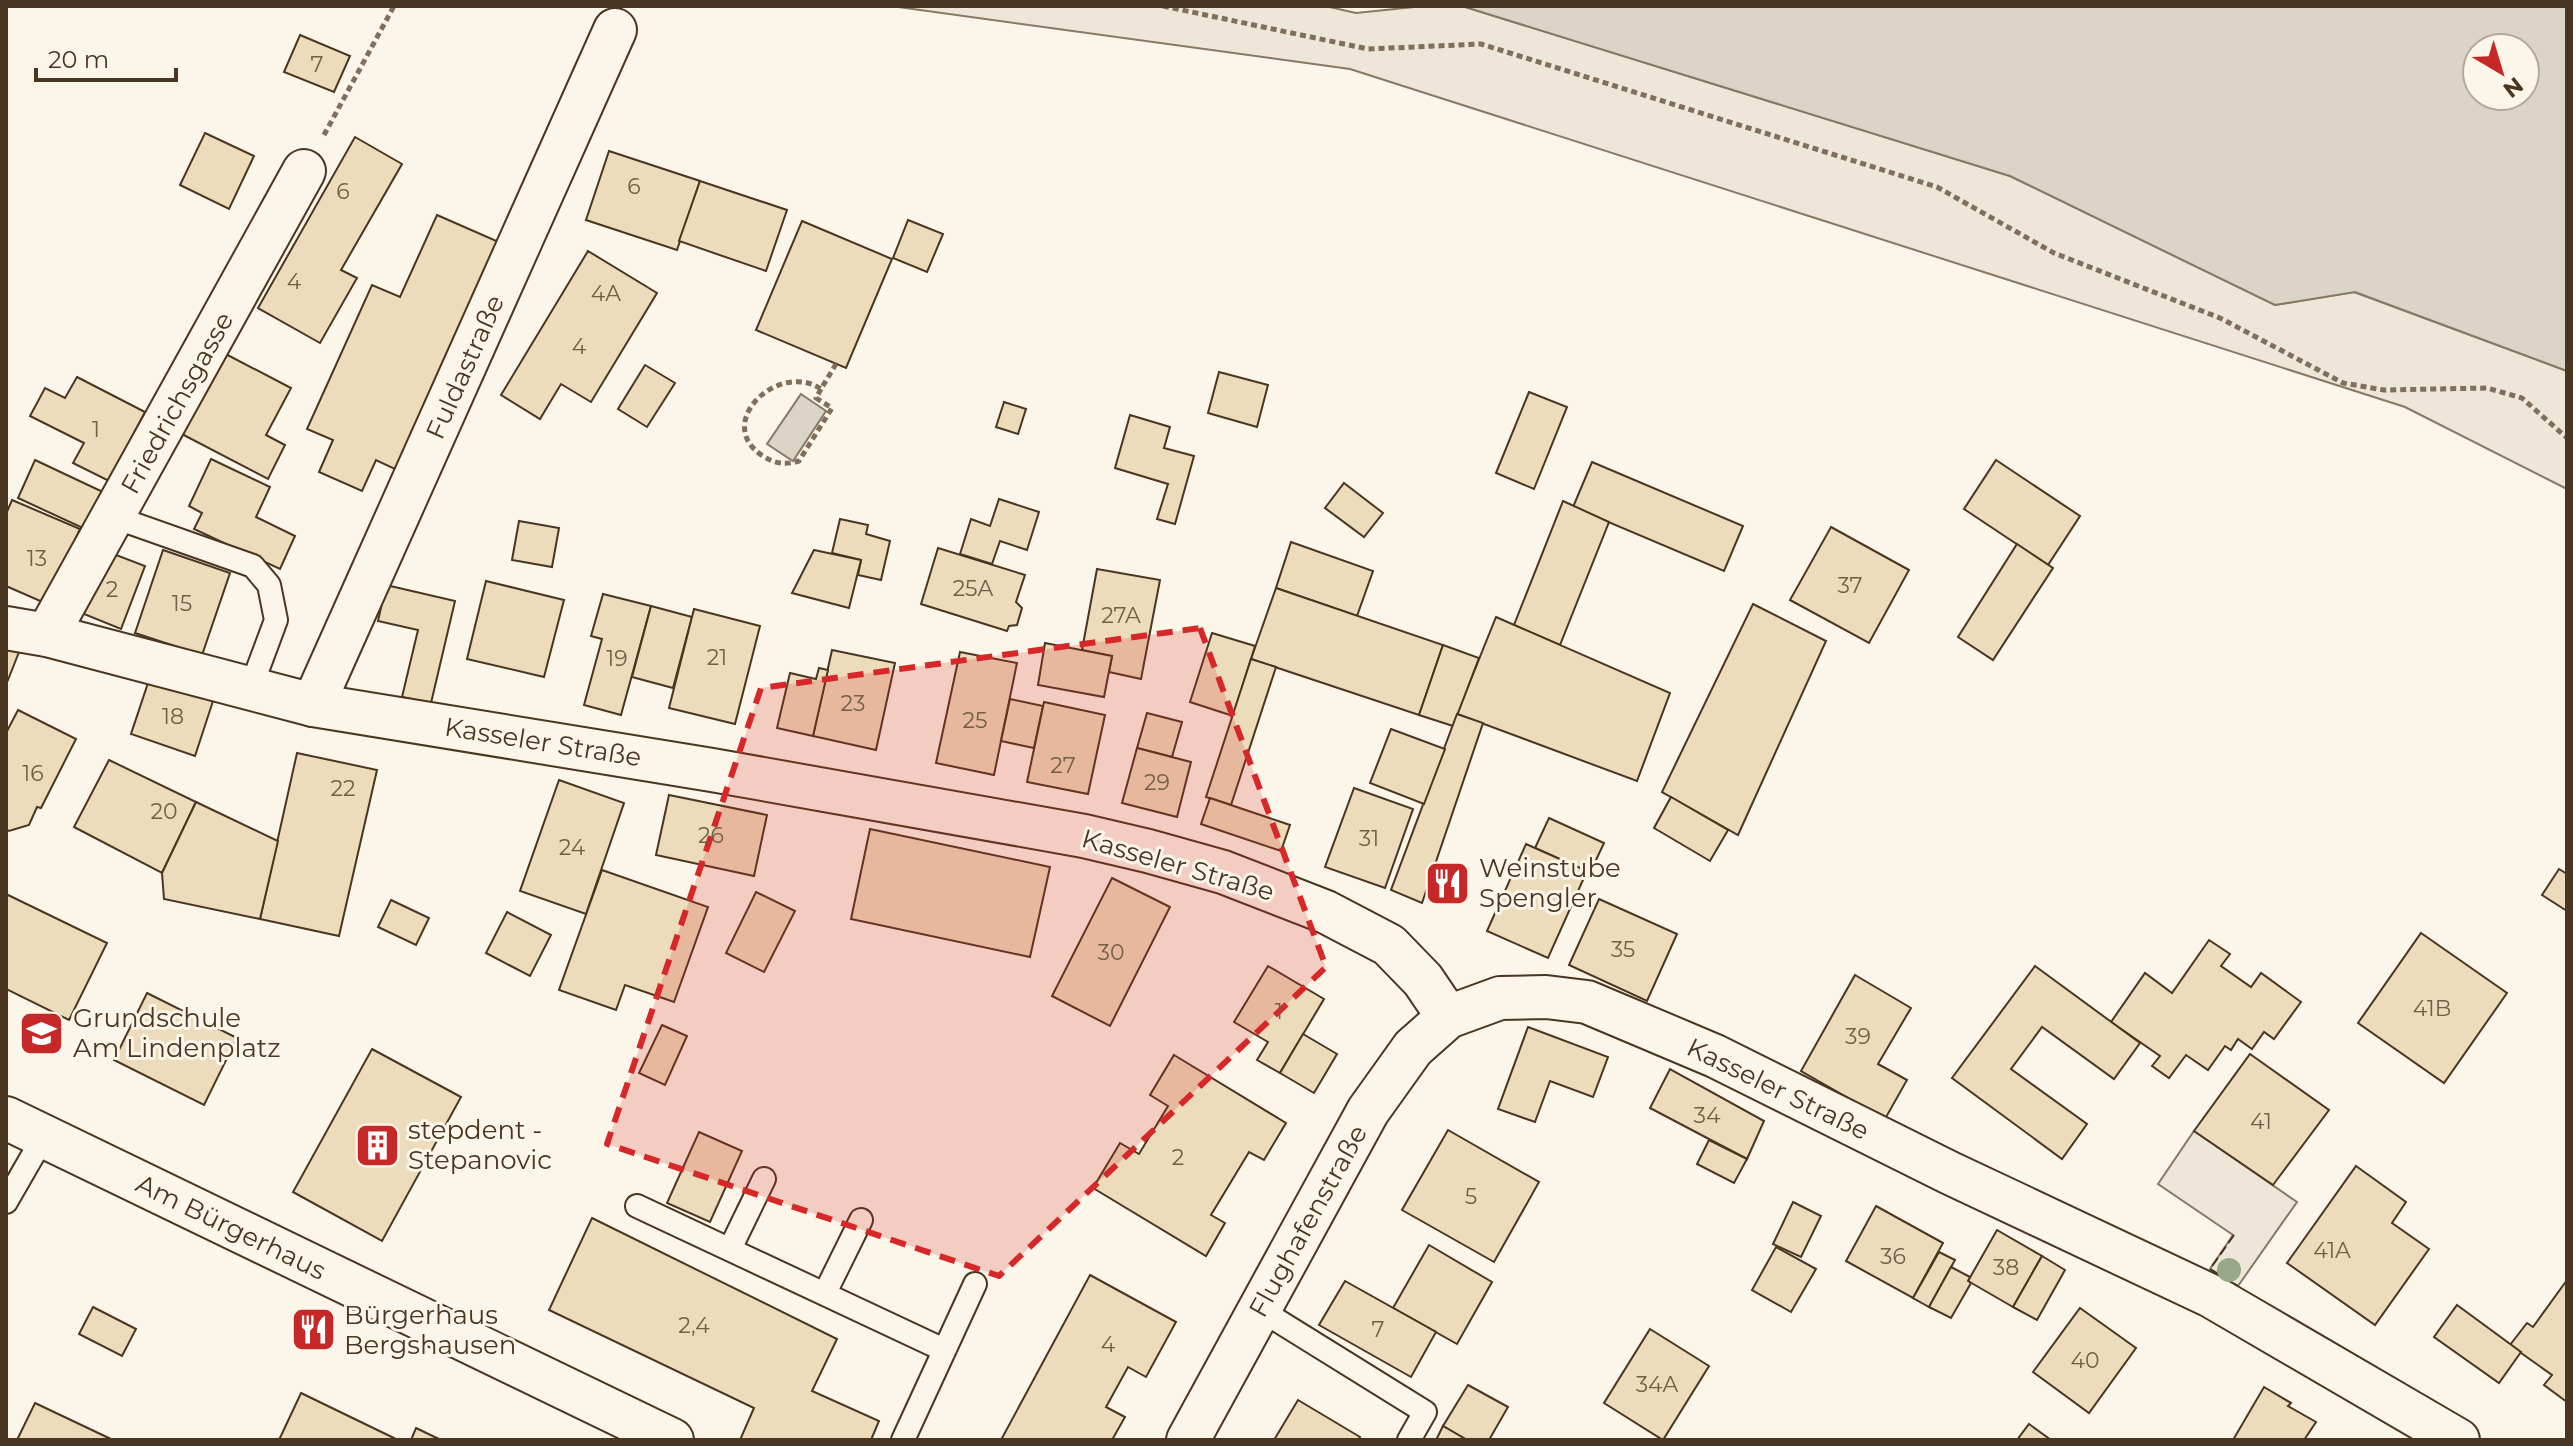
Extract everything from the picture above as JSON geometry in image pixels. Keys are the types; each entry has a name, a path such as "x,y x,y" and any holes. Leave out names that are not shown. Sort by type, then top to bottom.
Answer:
{"street":[{"name":"Fuldastraße","path":"313,705 615,30"},
{"name":"Friedrichsgasse","path":"47,635 304,171"},
{"name":"Kasseler Straße","path":"6,628 47,635 313,705 727,772 1084,836 1223,872 1326,912 1389,945 1423,980 1448,1017 1500,998 1546,997 1587,1002 1715,1056 1922,1159 2211,1296 2458,1440"},
{"name":"Flughafenstraße","path":"1188,1440 1368,1111 1413,1048 1448,1017"},
{"name":"Am Bürgerhaus","path":"6,1118 672,1440"}],"lane":[{"path":"114,517 253,566 269,585 276,620 250,690"},
{"path":"6,1202 44,1136"},
{"path":"730,1249 764,1179"},
{"path":"637,1206 944,1350"},
{"path":"825,1293 861,1220"},
{"path":"903,1440 975,1284"},
{"path":"1259,1309 1425,1412 1409,1440"}],"path":[{"path":"304,171 394,6"},
{"path":"1163,6 1368,49 1481,44 1937,187 2054,253 2220,318 2343,383 2384,390 2487,388 2522,398 2567,438"},
{"path":"821,389 797,379 773,387 754,402 743,423 746,438 754,451 768,460 786,465 799,461 832,408 816,398 836,364"}],"highlighted area":[{"path":"1200,628 1326,967 999,1276 607,1144 761,688"}],"shaded area":[{"path":"891,6 1325,6 1356,13 1424,6 1462,6 2010,176 2275,305 2354,292 2567,371 2567,489 2405,407 1350,69"},
{"path":"1462,6 2567,6 2567,371 2355,292 2275,305 2010,176"},
{"path":"801,394 826,411 793,461 767,444"},
{"path":"2194,1131 2297,1202 2238,1286 2210,1269 2233,1235 2158,1184"}],"building":[{"path":"300,35 350,56 334,92 284,72"},
{"path":"205,133 254,156 229,209 180,185"},
{"path":"355,137 402,164 341,270 357,278 320,343 258,308"},
{"path":"609,151 700,181 677,250 586,220"},
{"path":"700,181 787,210 766,271 679,241"},
{"path":"437,215 501,243 399,471 376,460 362,491 319,472 333,440 307,429 372,285 400,297"},
{"path":"908,220 943,234 927,272 893,258"},
{"path":"802,221 892,259 846,368 756,330"},
{"path":"588,251 657,293 591,402 561,384 540,419 501,395"},
{"path":"218,350 291,388 266,435 285,445 268,479 176,431"},
{"path":"645,365 675,383 647,427 618,409"},
{"path":"1219,372 1268,385 1257,427 1208,413"},
{"path":"77,377 145,412 121,458 127,461 115,484 73,463 84,443 30,416 45,388 65,398"},
{"path":"1529,392 1567,407 1534,489 1496,473"},
{"path":"1004,402 1026,409 1018,434 996,427"},
{"path":"1130,415 1170,427 1164,448 1194,456 1175,524 1157,519 1168,484 1115,468"},
{"path":"211,459 270,487 256,517 295,536 280,569 194,529 202,513 189,506"},
{"path":"35,460 103,492 85,529 18,498"},
{"path":"1996,460 2080,516 2048,565 1964,509"},
{"path":"1592,462 1743,526 1724,571 1573,507"},
{"path":"1344,483 1383,513 1364,537 1325,508"},
{"path":"999,499 1039,512 1027,550 1000,541 992,564 960,554 971,519 990,526"},
{"path":"12,500 80,529 47,604 6,586 6,514"},
{"path":"1563,501 1609,522 1560,645 1514,625"},
{"path":"840,519 868,525 866,534 890,541 881,580 858,575 861,560 832,553"},
{"path":"519,521 559,528 552,567 512,560"},
{"path":"1831,527 1909,570 1869,643 1790,600"},
{"path":"1291,542 1373,571 1357,616 1276,588"},
{"path":"2017,544 2053,568 1993,660 1958,637"},
{"path":"938,548 1025,575 1016,602 1022,608 1017,625 1009,626 1007,631 921,604"},
{"path":"103,550 145,566 121,629 79,612"},
{"path":"163,550 230,573 202,655 135,633"},
{"path":"814,550 861,560 849,608 792,593"},
{"path":"1097,569 1160,580 1141,679 1109,672 1112,656 1082,650"},
{"path":"486,581 564,600 544,677 467,659"},
{"path":"386,585 455,601 431,703 402,697 418,630 378,621"},
{"path":"1276,588 1443,645 1419,715 1251,659"},
{"path":"603,594 651,606 621,715 584,705 602,639 591,636"},
{"path":"1753,604 1826,641 1738,835 1662,792"},
{"path":"651,606 692,617 673,688 632,677"},
{"path":"694,609 760,626 735,724 669,708"},
{"path":"1496,617 1670,693 1637,781 1457,714"},
{"path":"1212,633 1255,646 1233,716 1190,702"},
{"path":"1045,643 1112,656 1104,697 1038,685"},
{"path":"1443,645 1479,658 1453,726 1419,715"},
{"path":"6,649 19,652 6,685"},
{"path":"832,650 895,663 876,750 813,736"},
{"path":"960,652 1017,663 994,775 936,763"},
{"path":"1251,659 1276,667 1231,805 1206,797"},
{"path":"819,668 828,670 813,736 777,728 790,673 816,679"},
{"path":"150,677 214,698 195,756 131,734"},
{"path":"1010,699 1043,706 1034,748 1001,741"},
{"path":"1044,702 1105,715 1088,794 1027,782"},
{"path":"18,710 76,739 29,825 9,831 6,829 6,733"},
{"path":"1147,713 1182,722 1172,757 1137,748"},
{"path":"1457,714 1483,723 1422,903 1391,890"},
{"path":"1391,729 1445,749 1424,804 1370,783"},
{"path":"1137,748 1191,762 1177,817 1122,803"},
{"path":"297,753 377,770 339,936 260,919"},
{"path":"109,760 196,802 162,873 74,827"},
{"path":"559,780 624,803 586,914 520,891"},
{"path":"1354,788 1413,809 1385,888 1325,867"},
{"path":"669,795 767,815 754,876 656,855"},
{"path":"1671,797 1728,830 1710,861 1654,828"},
{"path":"1210,798 1290,825 1281,851 1201,824"},
{"path":"196,802 278,841 260,919 164,899 162,873"},
{"path":"1549,818 1604,843 1590,873 1535,848"},
{"path":"870,829 1050,867 1030,957 851,919"},
{"path":"1526,844 1587,871 1548,958 1487,931"},
{"path":"2559,869 2567,874 2567,911 2542,895"},
{"path":"602,870 708,907 674,1002 625,985 616,1010 559,990"},
{"path":"1112,878 1170,907 1110,1026 1052,996"},
{"path":"756,892 795,911 764,972 726,953"},
{"path":"6,894 107,943 69,1020 6,989"},
{"path":"1599,899 1677,934 1647,1001 1569,965"},
{"path":"391,900 429,918 416,945 378,927"},
{"path":"507,912 551,935 530,976 486,953"},
{"path":"2421,933 2507,993 2444,1083 2358,1023"},
{"path":"2209,940 2230,954 2221,966 2251,987 2261,973 2301,1002 2274,1039 2264,1032 2252,1049 2238,1039 2231,1050 2225,1046 2208,1070 2186,1055 2169,1078 2152,1066 2160,1056 2111,1022 2145,973 2172,993"},
{"path":"1268,966 1324,999 1280,1073 1257,1060 1268,1042 1234,1022"},
{"path":"2035,966 2140,1043 2114,1079 2042,1027 2011,1069 2087,1124 2062,1159 1952,1078"},
{"path":"1855,975 1911,1008 1878,1064 1907,1080 1885,1119 1801,1071"},
{"path":"147,993 237,1038 204,1105 114,1060"},
{"path":"662,1025 687,1036 665,1085 639,1073"},
{"path":"1528,1027 1608,1057 1593,1097 1550,1081 1535,1122 1498,1109"},
{"path":"1303,1034 1337,1054 1314,1093 1280,1073"},
{"name":"stepdent - Stepanovic","path":"372,1049 461,1097 382,1241 293,1192"},
{"path":"2250,1054 2329,1110 2273,1185 2194,1131"},
{"path":"1174,1055 1286,1123 1264,1160 1249,1152 1211,1215 1225,1223 1206,1256 1093,1188 1120,1143 1139,1154 1168,1106 1150,1095"},
{"path":"1670,1069 1764,1121 1747,1159 1650,1108"},
{"path":"1448,1130 1539,1182 1494,1262 1402,1210"},
{"path":"699,1132 742,1151 710,1222 667,1203"},
{"path":"1709,1140 1747,1159 1734,1183 1697,1164"},
{"path":"2356,1166 2406,1202 2392,1223 2429,1249 2375,1325 2287,1263"},
{"path":"1793,1202 1821,1216 1801,1257 1773,1244"},
{"path":"1876,1206 1943,1243 1913,1298 1846,1261"},
{"path":"592,1218 837,1339 812,1391 879,1421 871,1440 740,1440 754,1408 549,1310"},
{"path":"1997,1230 2042,1256 2013,1307 1968,1281"},
{"path":"1429,1245 1492,1282 1457,1344 1393,1308"},
{"path":"1776,1247 1816,1269 1791,1312 1752,1290"},
{"path":"1939,1252 1955,1260 1929,1307 1913,1298"},
{"path":"2042,1256 2065,1270 2037,1320 2013,1307"},
{"path":"1951,1267 1970,1277 1968,1281 1971,1283 1951,1318 1929,1307"},
{"path":"1090,1275 1176,1322 1146,1377 1128,1367 1106,1407 1125,1417 1112,1440 1001,1440"},
{"path":"2567,1280 2567,1402 2544,1385 2552,1375 2510,1345 2527,1323 2533,1327"},
{"path":"1345,1281 1436,1332 1411,1377 1319,1325"},
{"path":"2457,1305 2521,1352 2499,1383 2434,1337"},
{"path":"93,1307 136,1329 122,1356 79,1334"},
{"path":"2080,1308 2136,1348 2089,1413 2033,1372"},
{"path":"1650,1329 1709,1366 1663,1440 1604,1403"},
{"path":"1468,1385 1508,1407 1489,1440 1467,1440 1443,1426"},
{"path":"2264,1387 2316,1422 2304,1440 2233,1440"},
{"path":"301,1393 398,1440 279,1440"},
{"path":"1298,1400 1360,1437 1358,1440 1274,1440"},
{"path":"35,1403 113,1440 17,1440"},
{"path":"2029,1424 2051,1440 2017,1440"},
{"path":"1443,1426 1467,1440 1436,1440"},
{"path":"416,1428 441,1440 411,1440"}],"fence":[{"path":"2234,1235 2210,1269 2238,1286"}],"place":[{"name":"Weinstube Spengler","path":"1448,883"},
{"name":"Grundschule Am Lindenplatz","path":"42,1033"},
{"name":"stepdent - Stepanovic","path":"377,1145"},
{"name":"Bürgerhaus Bergshausen","path":"313,1330"}]}
